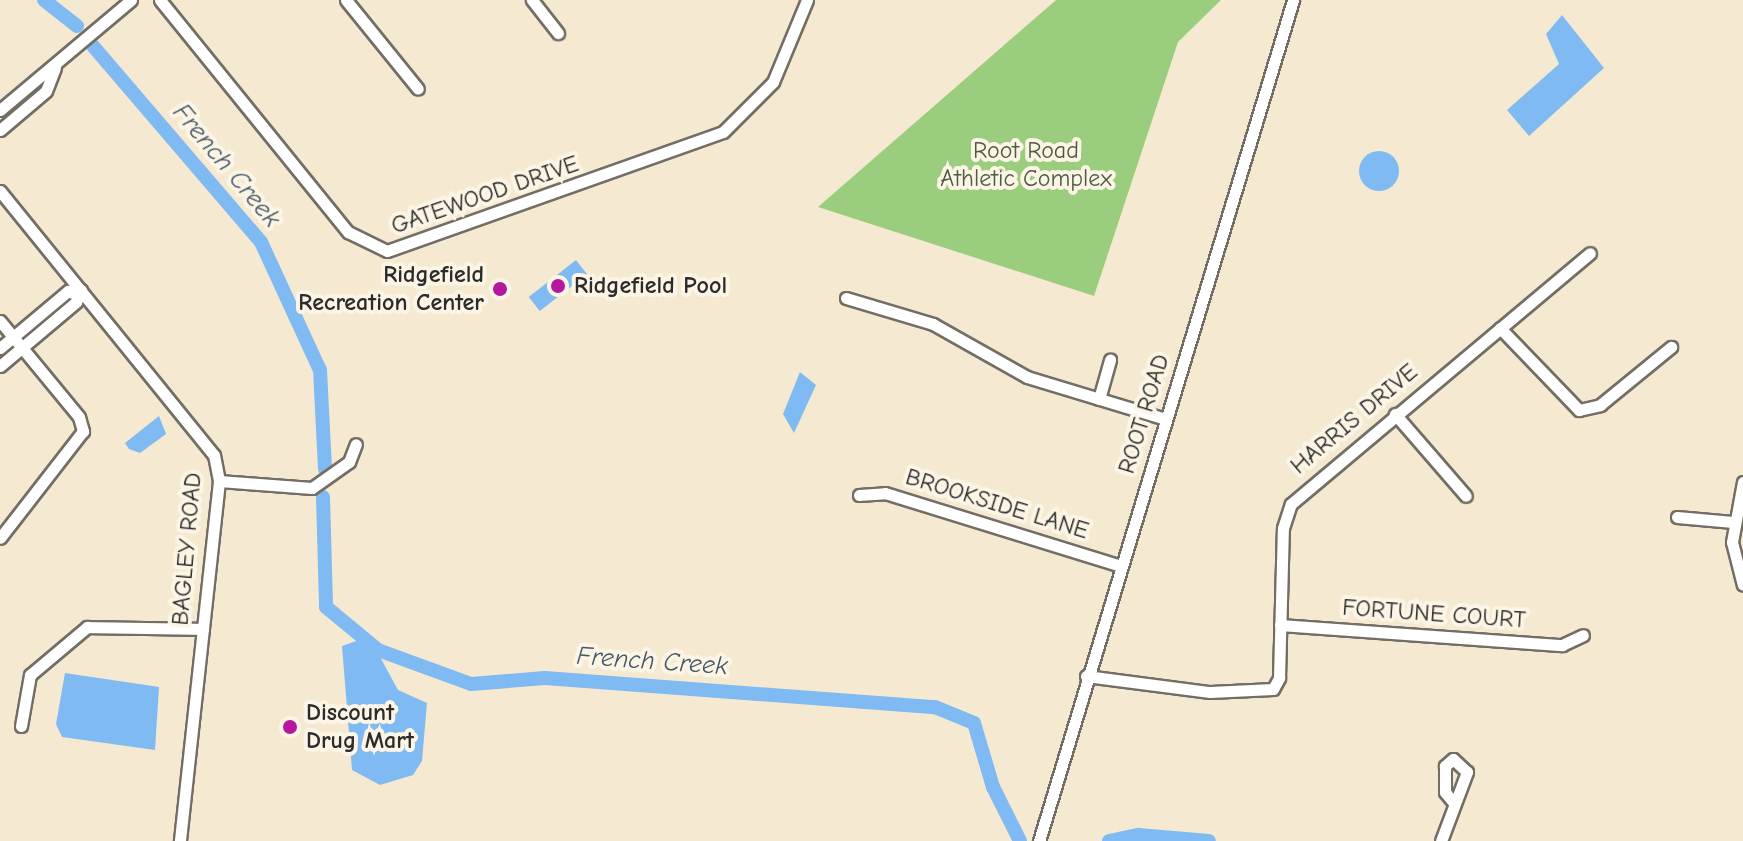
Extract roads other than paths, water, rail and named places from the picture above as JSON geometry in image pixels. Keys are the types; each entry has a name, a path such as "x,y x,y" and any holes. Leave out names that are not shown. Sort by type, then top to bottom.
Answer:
{"street":[{"path":"0,110 55,68 131,0"},
{"name":"GATEWOOD DRIVE","path":"160,0 348,232 387,251 723,132 773,82 807,0"},
{"path":"346,0 418,89"},
{"path":"532,0 558,33"},
{"name":"ROOT ROAD","path":"1039,841 1086,676 1293,0"},
{"path":"0,130 46,91 55,68"},
{"name":"BAGLEY ROAD","path":"0,191 78,292 205,438 219,481 180,841"},
{"name":"HARRIS DRIVE","path":"1086,676 1266,692 1279,678 1289,508 1395,414 1590,253"},
{"path":"0,348 68,291 78,292 76,302 0,366"},
{"path":"846,298 933,324 1019,374 1165,419"},
{"path":"0,321 83,431 0,538"},
{"path":"1500,328 1579,410 1596,407 1671,347"},
{"path":"1099,399 1110,360"},
{"path":"1395,414 1466,496"},
{"path":"219,481 312,488 349,462 356,444"},
{"path":"1743,482 1733,522 1743,585"},
{"name":"BROOKSIDE LANE","path":"859,495 885,493 1121,566"},
{"path":"1677,517 1733,522"},
{"name":"FORTUNE COURT","path":"1280,625 1562,645 1583,635"},
{"path":"21,726 30,675 87,627 203,629"},
{"path":"1441,841 1453,802"}],"water":[{"path":"1562,15 1604,68 1529,136 1507,110 1559,64 1546,34"},
{"path":"1379,151 1393,157 1399,171 1393,185 1379,191 1365,185 1359,171 1365,157"},
{"name":"Ridgefield Pool","path":"576,260 587,274 540,311 529,297"},
{"path":"800,372 816,385 794,433 783,414"},
{"path":"159,416 166,434 140,453 129,449 125,443"},
{"path":"359,640 379,655 398,690 427,703 422,761 413,775 380,785 352,770 342,646"},
{"path":"65,673 159,687 155,750 62,737 56,724"}],"waterway":[{"name":"French Creek","path":"44,0 77,26"},
{"name":"French Creek","path":"93,46 261,242 320,370 325,469"},
{"name":"French Creek","path":"323,497 326,607 378,650 471,684 545,678 935,707 974,723 993,787 1020,841"},
{"name":"French Creek","path":"1109,841 1138,835 1209,841"}],"place":[{"name":"Ridgefield Pool","path":"558,286"},
{"name":"Ridgefield Recreation Center","path":"500,289"},
{"name":"Discount Drug Mart","path":"290,727"}],"park label":[{"name":"Root Road Athletic Complex","path":"1026,165"}]}
